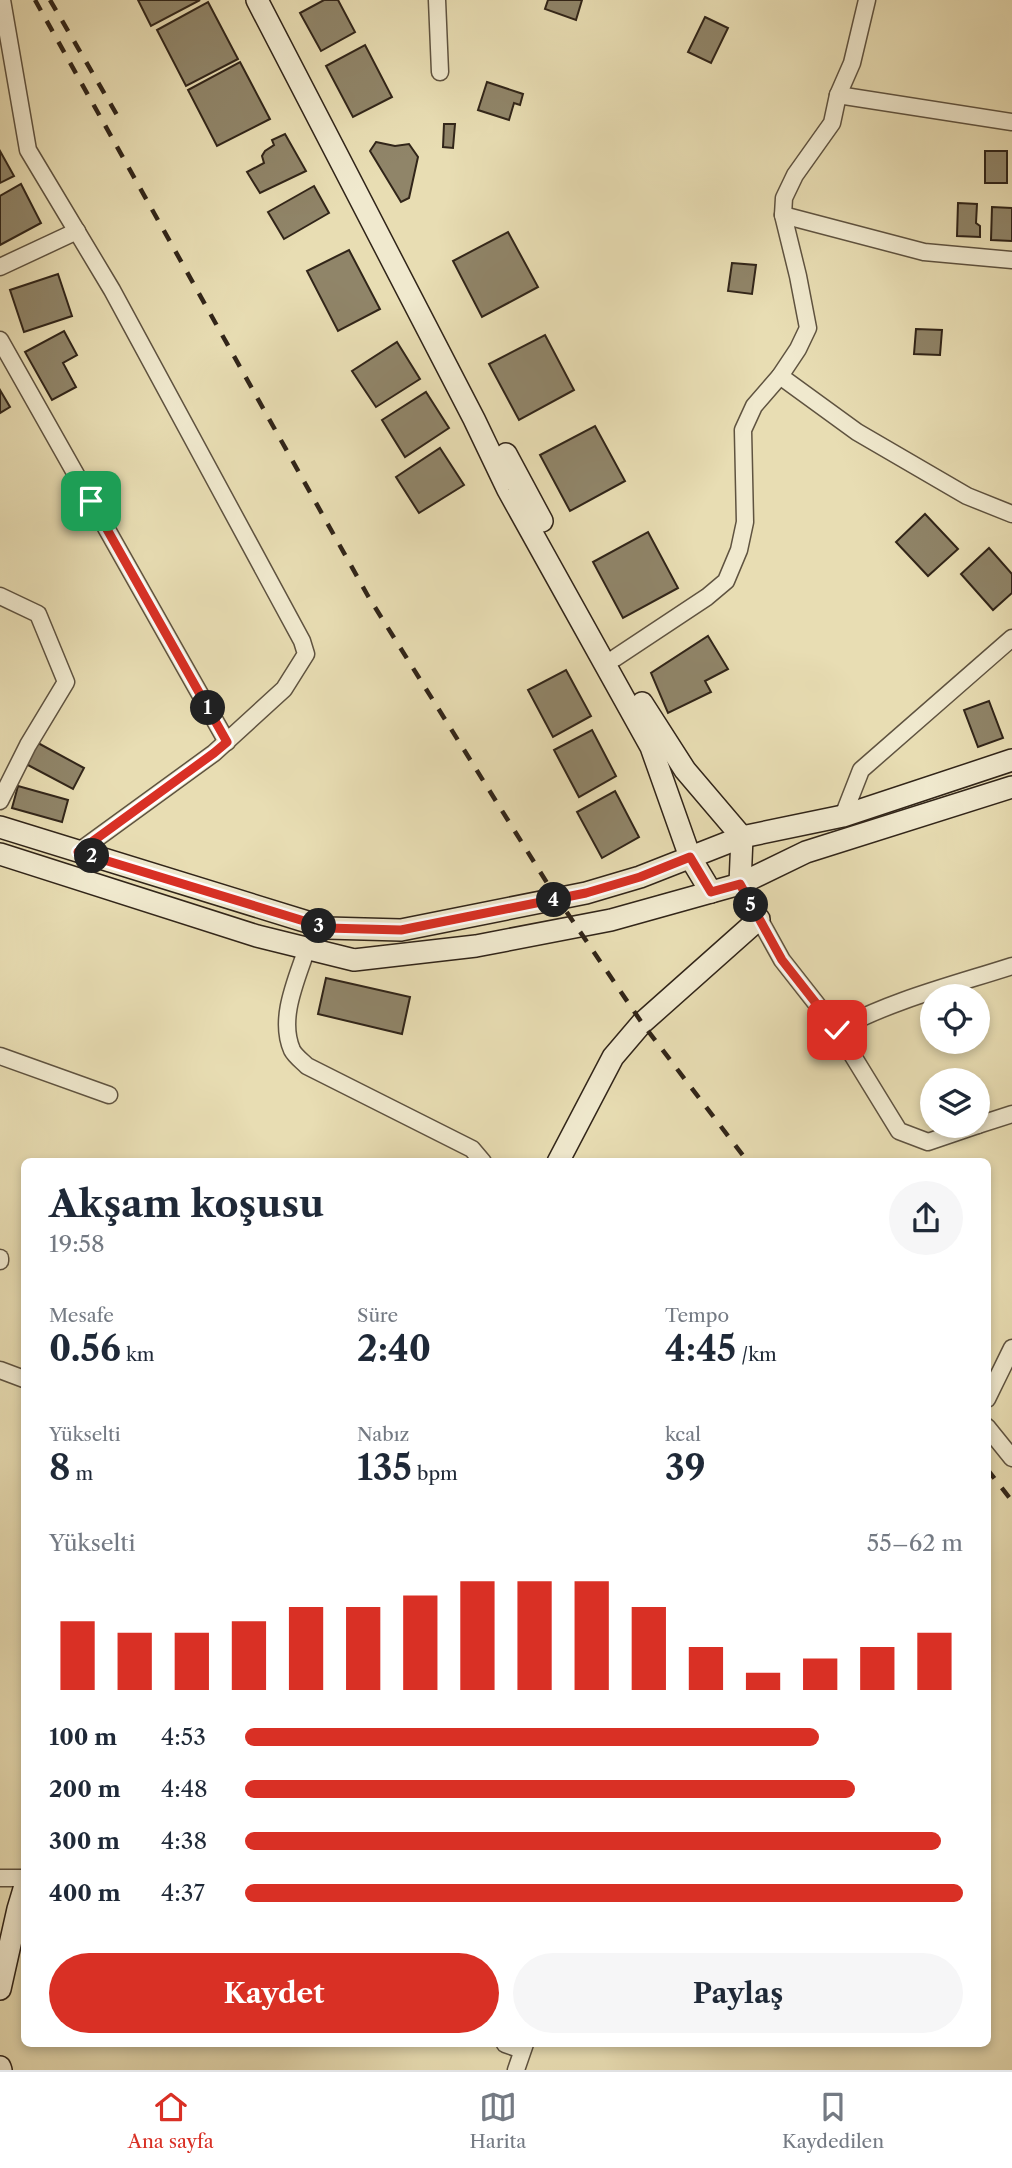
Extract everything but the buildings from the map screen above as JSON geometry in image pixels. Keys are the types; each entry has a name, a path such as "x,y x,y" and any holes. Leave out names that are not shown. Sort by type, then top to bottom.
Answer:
{"main road":[{"path":"257,0 474,418 508,490 651,747 690,857 711,892"},
{"path":"474,418 502,447 615,658 685,771 743,837 740,884"},
{"path":"0,827 327,928 401,930 586,893 640,877 743,837 843,817 1012,760"},
{"path":"0,854 257,936 354,960 476,946 611,920 740,884 806,852 1012,787"},
{"path":"560,1158 613,1057 642,1023 759,919"},
{"path":"0,1989 21,1899"}],"street":[{"path":"2,0 28,150 112,289 302,641 306,653 284,690 227,742 78,852"},
{"path":"437,0 440,72"},
{"path":"615,658 707,597 726,580 739,550 746,522 743,430 754,407 780,376 808,328 799,276 783,215 784,198 795,175 832,122 838,95 852,63 867,0"},
{"path":"838,95 1012,122"},
{"path":"783,215 924,252 1012,260"},
{"path":"0,267 77,232"},
{"path":"0,340 227,742"},
{"path":"780,376 857,432 967,496 1012,514"},
{"path":"0,596 38,614 66,682 28,745 0,801"},
{"path":"843,817 861,770 1012,638"},
{"path":"740,884 782,960 837,1030 899,1131 929,1142 941,1138"},
{"path":"307,948 290,1002 288,1030 292,1051 307,1066 472,1149 479,1158"},
{"path":"837,1030 868,1013 1012,966"},
{"path":"0,1056 109,1095"},
{"path":"990,1121 1012,1114"},
{"path":"991,1391 1012,1348"},
{"path":"0,1370 21,1378"},
{"path":"991,1432 1012,1458"},
{"path":"0,1878 21,1878"},
{"path":"516,2070 524,2047"}],"railway":[{"path":"35,0 368,596 549,886 642,1023 745,1158"},
{"path":"50,0 117,115"},
{"path":"991,1474 1012,1501"}],"route":[{"path":"91,501 227,742 78,852 327,928 401,930 586,893 640,877 690,857 711,892 740,884 782,960 837,1030"}]}
